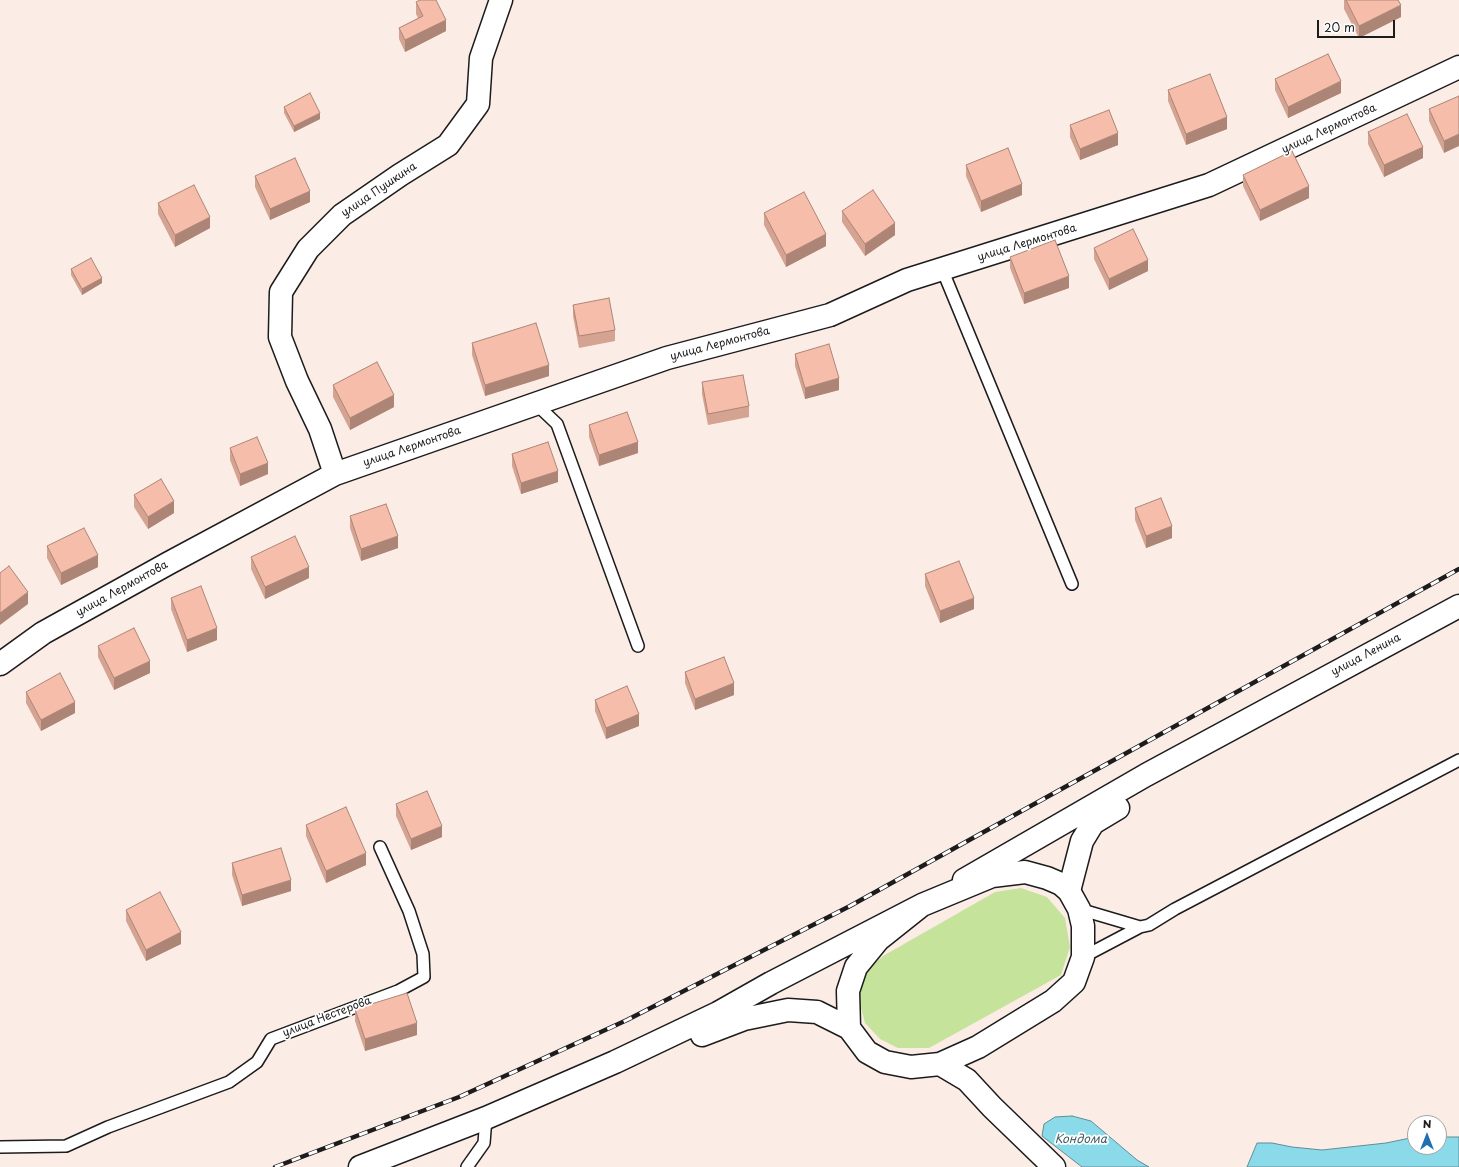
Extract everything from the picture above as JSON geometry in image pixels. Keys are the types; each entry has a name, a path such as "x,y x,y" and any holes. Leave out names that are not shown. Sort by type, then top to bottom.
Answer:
{"street":[{"name":"улица Пушкина","path":"335,474 320,429 297,381 280,337 281,292 308,249 342,215 400,175 448,145 478,104 481,58 501,0"},
{"name":"улица Лермонтова","path":"0,664 43,633 169,563 335,474 667,358 830,315 907,280 1209,185 1459,67"},
{"name":"улица Ленина","path":"1274,706 1459,606"},
{"path":"1074,900 1082,841 1093,822 1130,800 1215,754 1241,736 1274,706"},
{"path":"360,1167 486,1118 615,1062 718,1013 771,983 922,905 1140,779 1274,706"},
{"path":"615,1062 688,1041 744,1019 788,1010 817,1012 849,1028 867,1052 885,1062 912,1067 940,1064 978,1047 1053,1001 1074,982 1083,956 1083,926 1074,900 1061,884 1047,878 1025,872 992,876 922,905 878,940 856,967 848,991 849,1028"},
{"path":"968,1080 978,1047"},
{"path":"940,1064 968,1080 992,1107 1054,1167"}],"lane":[{"path":"942,269 1072,584"},
{"path":"536,404 557,424 638,646"},
{"path":"1083,956 1140,927 1149,925 1182,906 1459,760"},
{"name":"улица Нестерова","path":"0,1147 66,1146 108,1127 229,1082 257,1062 271,1038 398,991 424,977 423,954 409,911 380,847"},
{"path":"1074,900 1140,927"},
{"path":"467,1167 484,1144 486,1118"}],"green space":[{"path":"1021,888 1047,897 1065,918 1070,947 1061,975 929,1048 898,1048 880,1039 865,1023 860,1004 859,984 868,969 883,956 995,892"}],"water":[{"name":"Кондома","path":"1072,1116 1091,1121 1137,1160 1149,1167 1082,1167 1042,1136 1044,1124 1055,1117"},
{"path":"1447,1137 1459,1137 1459,1167 1247,1167 1257,1143 1272,1143 1322,1150 1386,1143 1407,1139 1407,1155 1447,1155"}],"building":[{"path":"420,0 436,0 446,20 405,40 399,28 423,16 416,2"},
{"path":"1346,0 1398,0 1401,5 1359,26"},
{"path":"1328,54 1341,81 1288,107 1275,79"},
{"path":"1210,74 1227,117 1186,134 1168,90"},
{"path":"310,93 320,113 294,126 284,107"},
{"path":"1459,96 1459,134 1444,141 1429,109"},
{"path":"1109,110 1118,133 1080,149 1070,125"},
{"path":"1407,114 1423,147 1384,165 1368,132"},
{"path":"1008,148 1022,184 981,201 966,165"},
{"path":"1292,151 1309,186 1260,210 1243,175"},
{"path":"295,158 310,191 270,209 255,176"},
{"path":"194,185 210,217 175,235 158,203"},
{"path":"873,190 895,223 865,244 842,211"},
{"path":"804,192 826,234 786,255 764,213"},
{"path":"1133,229 1148,260 1109,279 1094,248"},
{"path":"1055,240 1069,276 1024,293 1010,257"},
{"path":"91,258 102,278 82,289 71,269"},
{"path":"609,298 615,330 579,336 573,305"},
{"path":"536,323 549,365 485,385 472,343"},
{"path":"829,344 839,378 805,388 795,354"},
{"path":"377,362 394,395 350,418 333,385"},
{"path":"743,375 749,406 708,414 702,382"},
{"path":"627,412 638,442 599,455 589,425"},
{"path":"257,437 268,463 240,474 230,448"},
{"path":"548,442 558,471 521,483 512,454"},
{"path":"161,479 174,501 148,517 134,495"},
{"path":"1161,498 1172,526 1146,536 1135,508"},
{"path":"386,504 398,536 361,549 350,516"},
{"path":"84,528 98,555 61,573 47,546"},
{"path":"295,536 309,567 265,587 251,557"},
{"path":"959,561 974,598 940,611 925,574"},
{"path":"9,566 28,592 0,613 0,573"},
{"path":"201,586 217,628 187,640 171,598"},
{"path":"134,628 150,661 114,678 98,646"},
{"path":"724,657 734,683 695,699 685,672"},
{"path":"60,673 75,702 41,720 26,692"},
{"path":"627,686 639,714 606,728 595,700"},
{"path":"427,791 442,826 411,839 396,804"},
{"path":"346,807 366,853 326,871 306,825"},
{"path":"281,848 291,880 242,895 232,863"},
{"path":"160,892 181,932 146,950 126,910"},
{"path":"407,993 417,1023 365,1039 355,1009"}],"railway":[{"path":"275,1167 459,1097 627,1020 850,906 1459,569"}]}
